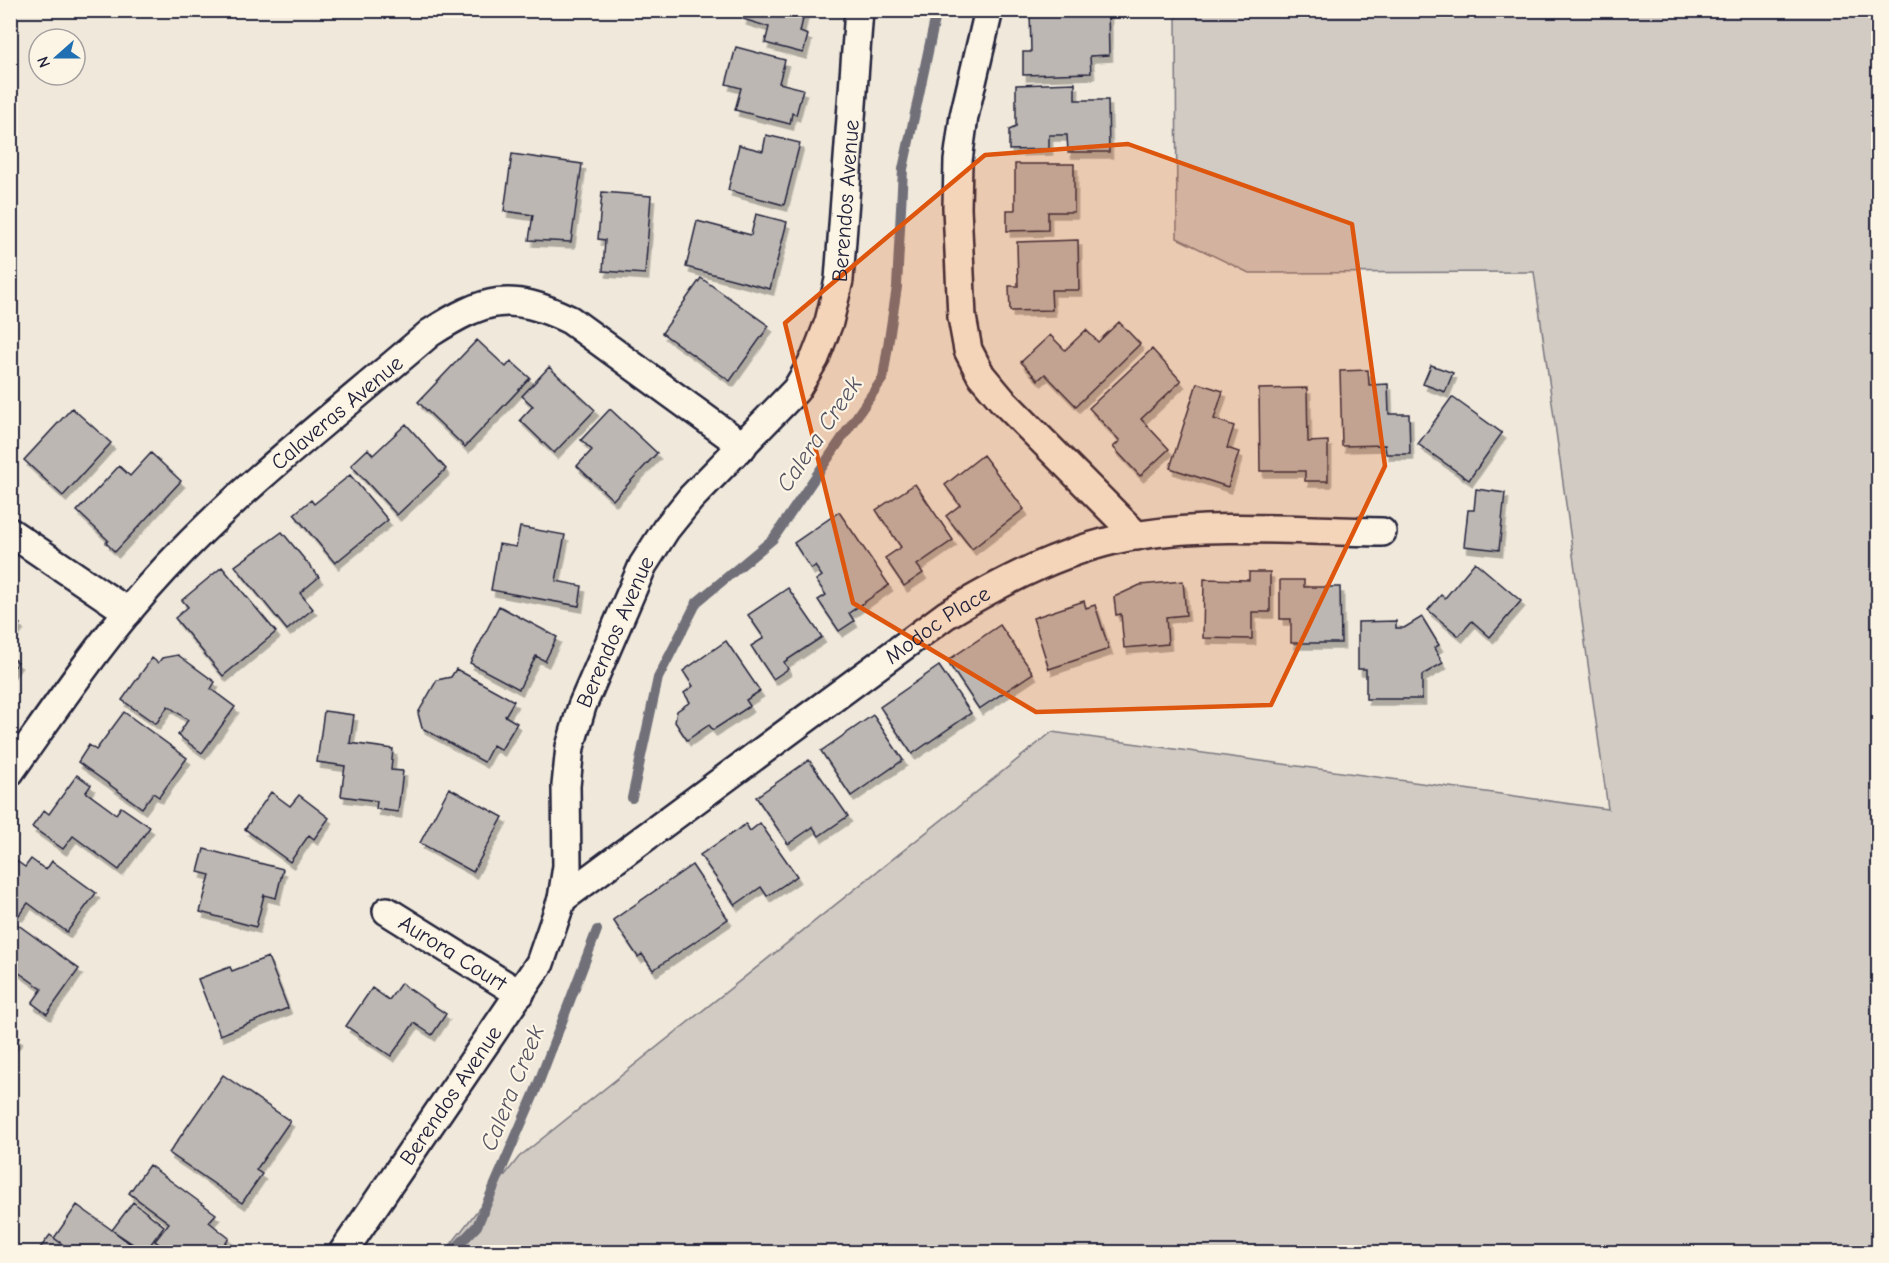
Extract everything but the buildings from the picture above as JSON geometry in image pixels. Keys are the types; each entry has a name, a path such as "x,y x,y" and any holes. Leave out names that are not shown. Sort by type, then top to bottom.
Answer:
{"street":[{"name":"Berendos Avenue","path":"343,1252 540,963 562,899 567,866 566,786 570,747 582,706 643,565 666,529 685,506 796,390 815,358 830,322 839,280 859,10"},
{"path":"988,10 964,116 958,161 957,208 961,306 968,350 981,375 1002,400 1137,536"},
{"name":"Calaveras Avenue","path":"10,772 128,612 204,530 430,333 457,316 483,305 511,300 542,306 570,320 743,447"},
{"name":"Modoc Place","path":"562,899 946,615 993,587 1042,563 1137,536 1195,530 1382,532"},
{"path":"10,532 128,612"},
{"name":"Aurora Court","path":"387,911 520,994"}],"highlighted area":[{"path":"1128,144 1352,224 1385,466 1271,705 1036,712 853,603 785,323 985,155"}],"shaded area":[{"path":"1176,11 1878,11 1878,1252 445,1252 519,1157 1052,732 1608,809 1534,272 1249,273 1177,238"}],"waterway":[{"name":"Calera Creek","path":"632,798 658,678 697,602 773,539 883,378 897,287 903,169 937,10"},
{"name":"Calera Creek","path":"452,1252 477,1226 535,1092 597,930"}]}
